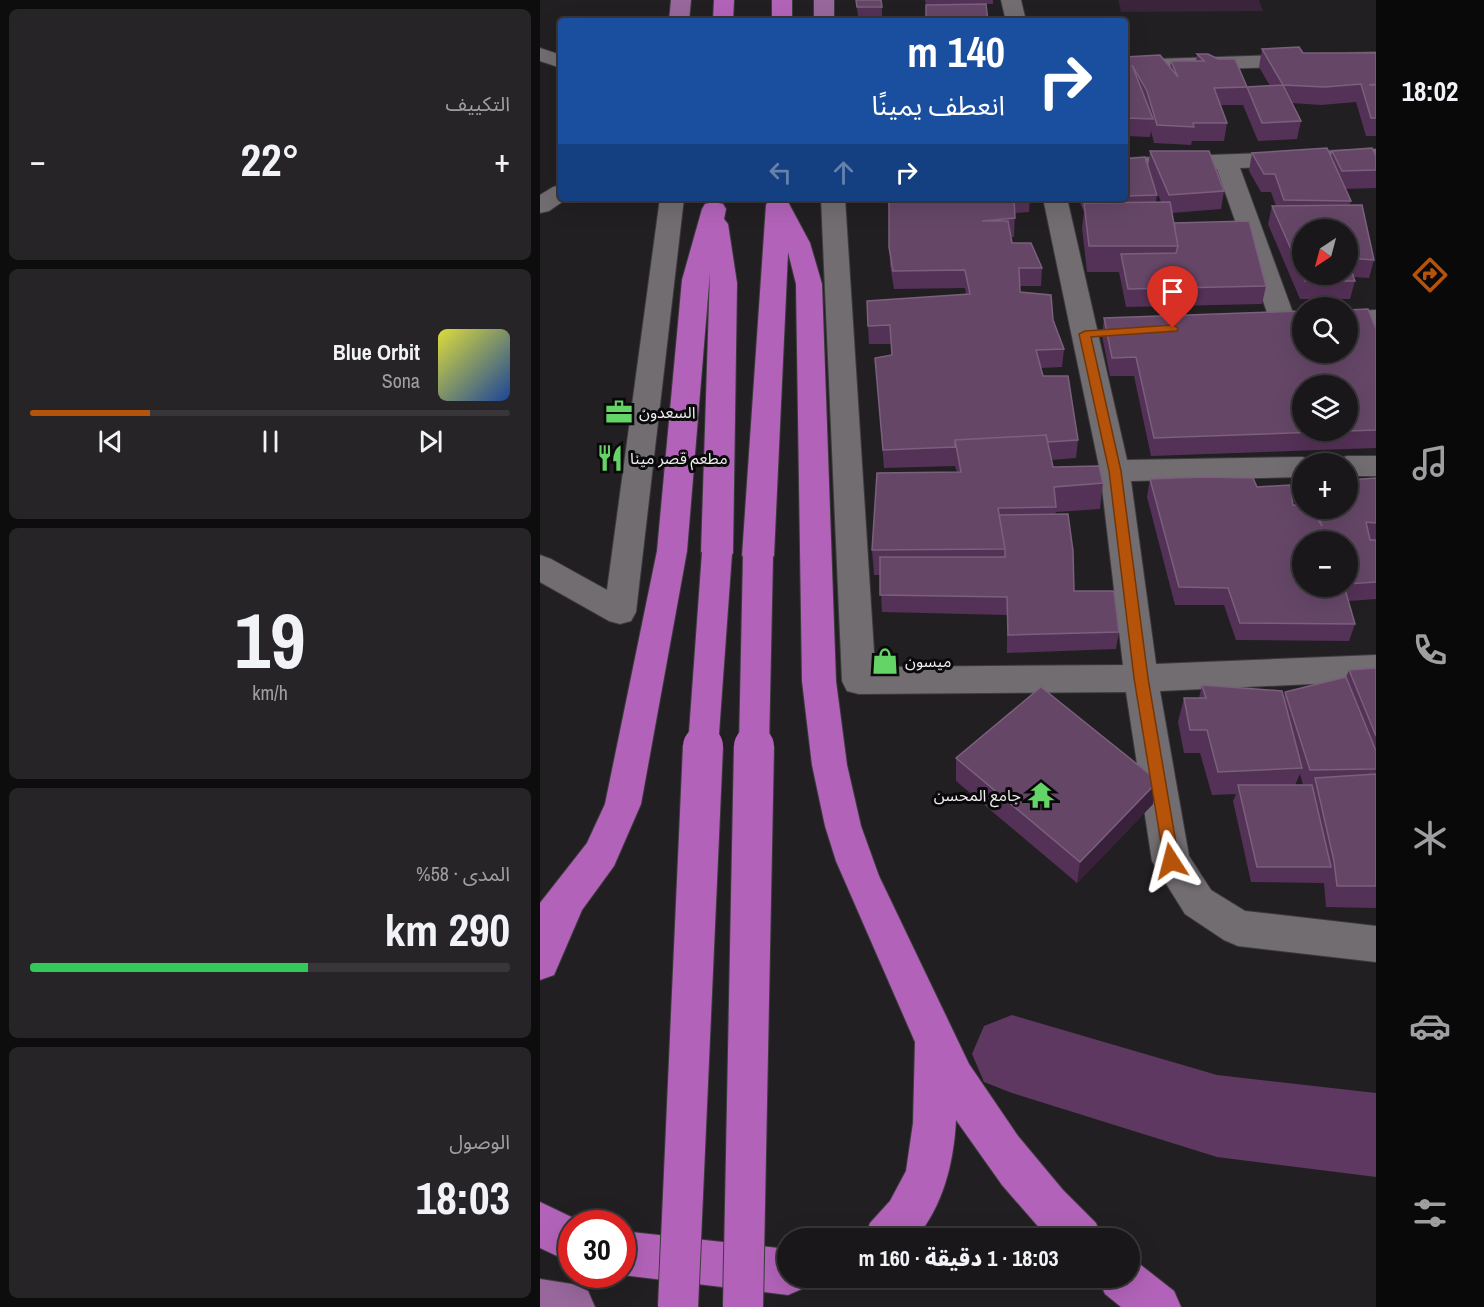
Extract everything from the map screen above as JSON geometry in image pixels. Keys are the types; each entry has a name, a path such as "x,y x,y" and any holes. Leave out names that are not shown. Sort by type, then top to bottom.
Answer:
{"highway":[{"path":"723,18 724,0"},
{"path":"782,0 782,18"},
{"path":"743,1307 758,556 778,202"},
{"path":"778,202 798,243 809,284 819,681 824,739 832,782 850,847 935,1040 963,1093 1005,1154 1055,1215 1069,1228"},
{"path":"678,1307 699,797 717,553 724,283 714,203"},
{"path":"540,962 553,916 601,854 623,804 672,551 693,321 694,280 714,203"},
{"path":"898,1228 905,1221 923,1189 933,1155 935,1040"},
{"path":"540,1224 558,1234"},
{"path":"636,1255 777,1271"},
{"path":"1134,1288 1158,1307"}],"main road":[{"path":"679,18 681,0"},
{"path":"824,0 824,18"},
{"path":"540,1302 572,1307"}],"street":[{"path":"1011,0 1015,18"},
{"path":"1128,66 1376,58"},
{"path":"1128,165 1376,156"},
{"path":"1226,160 1282,321"},
{"path":"540,206 558,194"},
{"path":"540,567 620,612 672,201"},
{"path":"832,201 859,681 1141,678 1376,668"},
{"path":"1056,201 1096,333 1141,678 1171,861 1198,902 1238,928 1376,944"},
{"path":"1358,319 1376,318"},
{"path":"1358,466 1376,466"},
{"path":"1115,471 1292,467"}],"shaded area":[{"path":"1118,0 1259,0 1263,11 1121,12"}],"building":[{"path":"856,0 881,0 882,7 857,7"},
{"path":"986,4 988,18 926,18 926,5"},
{"path":"1299,47 1303,53 1376,53 1376,84 1369,85 1376,85 1376,118 1371,118 1361,84 1325,87 1283,85 1262,49"},
{"path":"1197,54 1208,54 1218,59 1235,59 1247,87 1214,88 1227,123 1193,123 1194,127 1157,125 1147,91 1132,65 1153,119 1128,118 1128,57 1160,55 1178,77 1171,61 1204,61"},
{"path":"1283,85 1301,121 1262,123 1247,87"},
{"path":"1327,148 1351,201 1284,200 1275,174 1264,174 1252,153"},
{"path":"1372,148 1376,156 1376,170 1342,171 1332,151"},
{"path":"1150,151 1209,151 1224,191 1169,195"},
{"path":"1145,157 1157,195 1128,196 1128,159"},
{"path":"889,201 1014,201 1015,218 982,221 1008,221 1012,243 1031,243 1042,268 1019,268 1020,292 1051,295 1053,320 1064,349 1036,350 1043,376 1068,376 1078,440 1048,442 1046,435 955,440 955,447 883,450 875,358 892,355 890,325 868,326 867,301 970,294 965,270 893,271 889,247"},
{"path":"1170,202 1178,246 1089,246 1084,203"},
{"path":"1362,205 1374,260 1358,259 1358,219 1292,219 1292,251 1272,206"},
{"path":"1249,221 1266,286 1128,289 1121,254 1176,253 1178,246 1174,223"},
{"path":"1358,309 1368,309 1376,329 1376,430 1358,431 1358,375 1292,375 1292,433 1154,438 1136,357 1112,358 1104,318 1292,311 1292,363 1358,363"},
{"path":"1046,435 1053,467 1099,466 1103,483 1054,487 1056,507 998,508 1005,549 872,550 877,473 961,472 955,440"},
{"path":"1253,478 1257,487 1290,485 1292,519 1318,519 1322,526 1319,519 1358,519 1358,479 1376,478 1376,523 1366,522 1370,540 1376,540 1376,582 1358,583 1358,531 1292,531 1292,597 1347,597 1355,624 1240,623 1228,588 1179,587 1150,479"},
{"path":"1068,514 1073,551 1074,591 1114,591 1119,632 1008,635 1007,597 880,595 880,557 1005,557 999,515"},
{"path":"1376,668 1376,736 1349,670"},
{"path":"1346,677 1376,751 1376,769 1310,770 1285,692"},
{"path":"1202,685 1282,691 1302,768 1218,772 1207,730 1190,730 1184,698 1206,698"},
{"path":"1041,687 1158,781 1080,862 956,758"},
{"path":"1376,774 1376,886 1337,886 1334,861 1315,778"},
{"path":"1238,785 1312,785 1331,867 1257,867"}],"waterway":[{"path":"1012,1054 1217,1116 1376,1135"}],"place":[{"name":"السعدون","path":"619,412"},
{"name":"مطعم قصر مينا","path":"610,458"},
{"name":"ميسون","path":"885,661"},
{"name":"جامع المحسن","path":"1041,795"}],"route":[{"path":"1171,861 1141,678 1115,471 1085,334 1173,328"}]}
